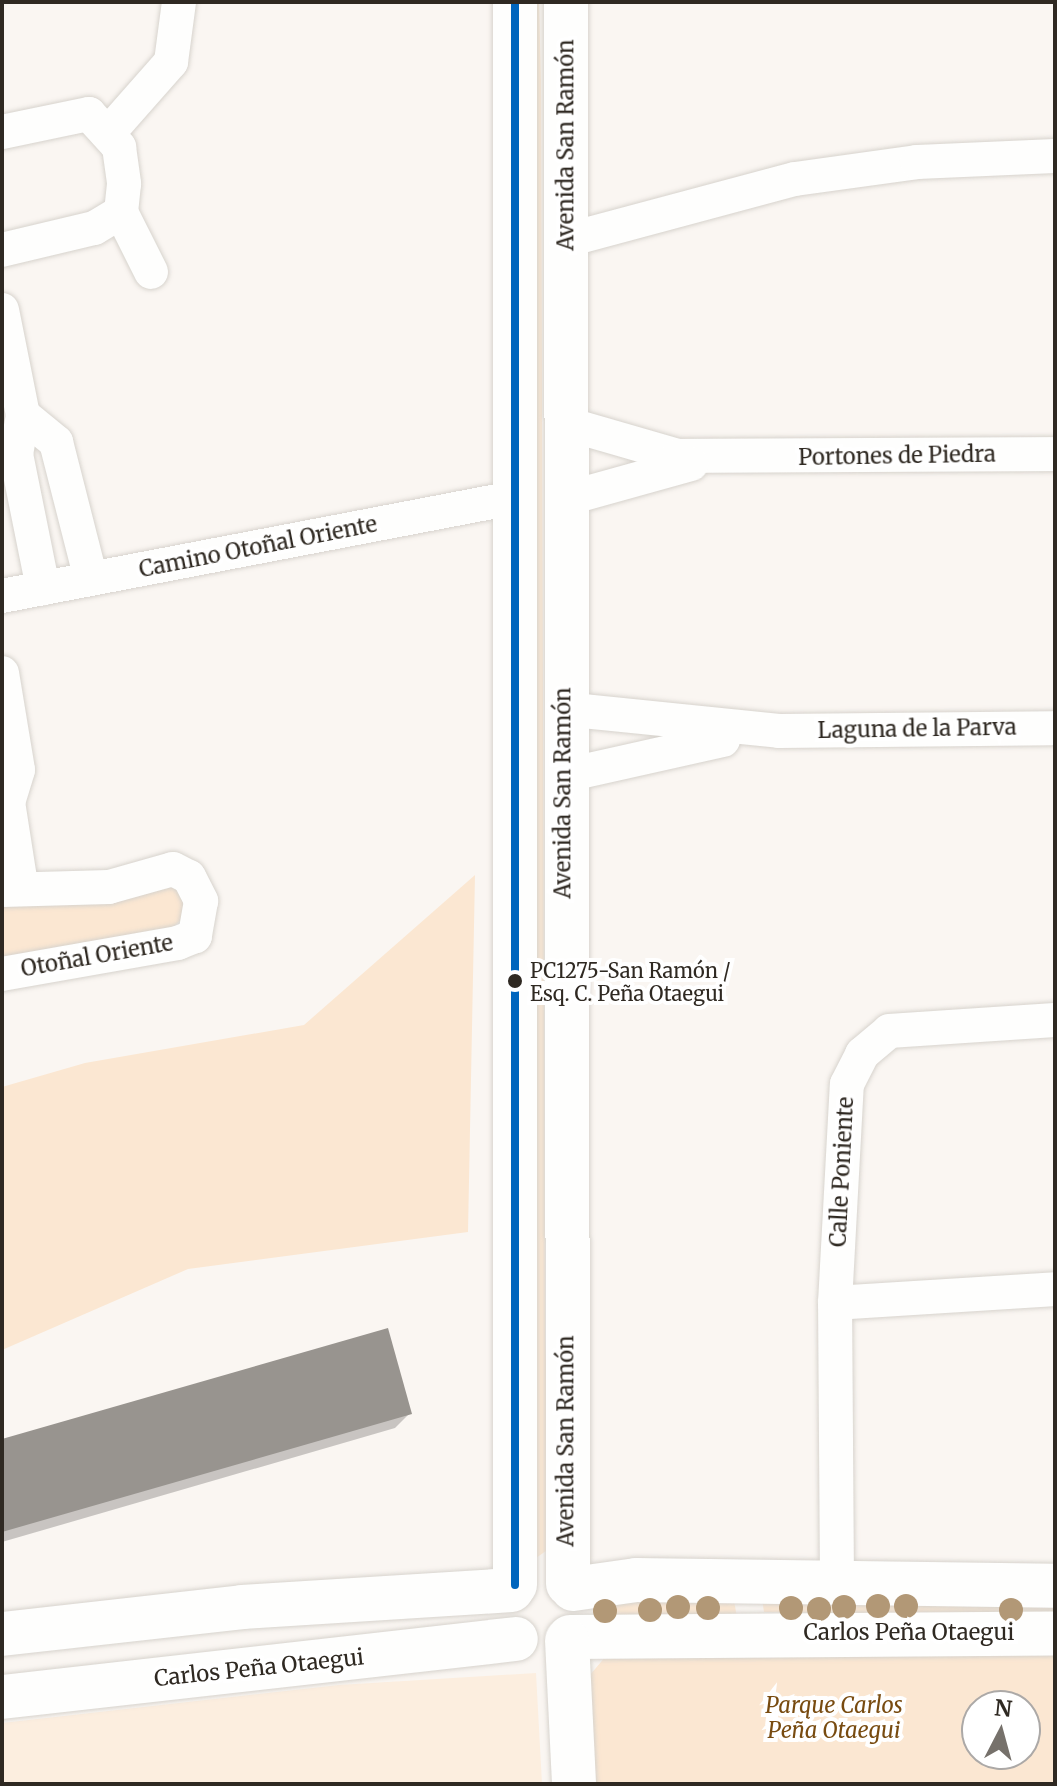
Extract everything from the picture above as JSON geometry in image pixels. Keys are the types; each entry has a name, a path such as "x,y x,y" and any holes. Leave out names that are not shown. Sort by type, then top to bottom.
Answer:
{"street":[{"path":"111,130 171,62 179,2"},
{"path":"515,2 513,1587 504,1612 516,1639 542,1650 568,1638"},
{"name":"Avenida San Ramón","path":"566,2 562,776 570,1586"},
{"path":"2,132 89,114 111,130 124,184 121,212 151,272"},
{"path":"567,240 795,179 917,162 1055,156"},
{"path":"2,250 94,228 121,212"},
{"path":"2,310 23,415 16,454 43,588"},
{"path":"23,415 56,442 91,579"},
{"name":"Portones de Piedra","path":"564,423 618,444 738,459"},
{"name":"Portones de Piedra","path":"565,499 677,465 738,459 1055,454"},
{"name":"Camino Otoñal Oriente","path":"2,596 513,498"},
{"name":"Otoñal Oriente","path":"2,673 18,770 5,799 12,887 109,887 173,869 196,887 200,916 195,936 178,943 2,974"},
{"name":"Laguna de la Parva","path":"563,709 779,731 1055,728"},
{"name":"Laguna de la Parva","path":"562,776 779,731"},
{"name":"Calle Poniente","path":"837,1582 835,1303 847,1084 862,1054 889,1031 1055,1020"},
{"path":"835,1303 1055,1289"},
{"path":"2,1634 242,1607 513,1587 541,1573 570,1586 636,1580 1055,1586"},
{"path":"760,1582 747,1591 744,1608 766,1633"},
{"path":"570,1586 580,1617 568,1638 574,1784"},
{"name":"Carlos Peña Otaegui","path":"568,1638 766,1633 1055,1634"},
{"name":"Carlos Peña Otaegui","path":"2,1697 516,1639"}],"shaded area":[{"path":"536,1673 542,1784 2,1784 2,1723 339,1685"}],"green space":[{"path":"528,2 539,2 541,81 545,1339 553,1546 536,1558"},
{"path":"475,875 468,1232 188,1269 2,1350 2,1087 85,1063 304,1025"},
{"path":"175,883 185,900 182,919 166,933 2,959 2,898"},
{"path":"733,1594 737,1618 594,1616 594,1602"},
{"path":"762,1599 1055,1600 1055,1616 764,1612"},
{"name":"Parque Carlos Peña Otaegui","path":"1055,1652 1055,1784 590,1784 590,1675 606,1656"}],"building":[{"path":"388,1328 412,1414 2,1532 2,1439"}],"transit line":[{"path":"515,2 515,1585"}],"place":[{"name":"PC1275-San Ramón / Esq. C. Peña Otaegui","path":"515,981"}]}
